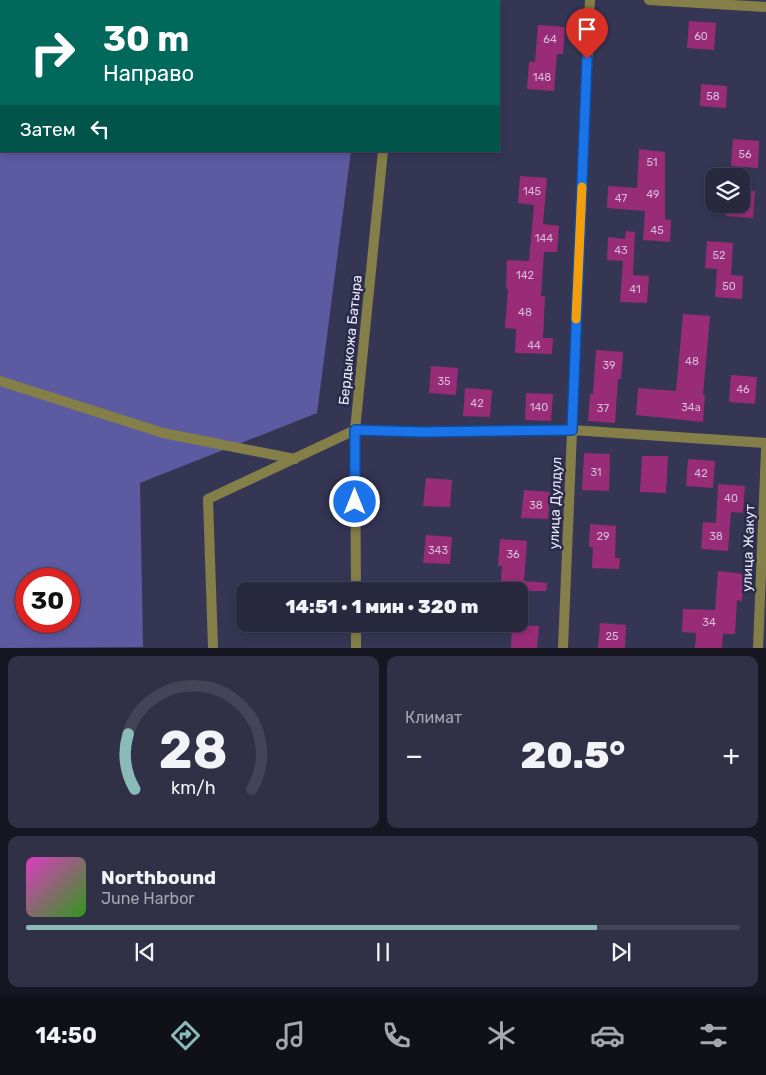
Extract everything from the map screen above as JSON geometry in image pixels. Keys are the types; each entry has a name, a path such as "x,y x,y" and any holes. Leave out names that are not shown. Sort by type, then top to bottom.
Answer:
{"street":[{"name":"улица Дулдул","path":"563,648 590,0"},
{"path":"648,0 766,7"},
{"name":"Бердыкожа Батыра","path":"356,582 355,430 383,152"},
{"path":"0,381 163,433 295,459"},
{"path":"213,648 208,499 355,430 422,432 572,430 766,443"},
{"name":"улица Жакут","path":"758,648 766,450"},
{"path":"356,632 356,648"}],"shaded area":[{"path":"0,152 351,152 317,413 140,483 143,647 0,648"}],"building":[{"path":"689,21 716,23 714,50 687,48"},
{"path":"538,25 565,27 563,54 557,54 554,91 527,89 529,62 535,62"},
{"path":"701,84 727,86 726,108 700,106"},
{"path":"733,139 759,141 758,168 731,166"},
{"path":"639,149 665,152 665,219 671,220 670,242 643,240 645,211 607,208 608,186 637,188"},
{"path":"520,176 547,178 543,224 559,226 557,252 544,252 541,296 545,296 543,338 553,338 552,354 515,353 516,329 505,328 508,289 506,289 507,260 529,261 534,205 518,203"},
{"path":"750,191 755,191 753,218 726,216 726,213 750,213"},
{"path":"626,231 635,232 633,275 649,276 647,303 620,302 623,261 607,260 608,237 625,239"},
{"path":"707,241 733,243 731,275 743,276 742,299 715,297 717,269 705,268"},
{"path":"683,314 710,316 703,395 705,395 703,422 636,415 638,388 676,391"},
{"path":"596,350 623,352 621,379 618,379 615,423 588,421 590,394 593,394"},
{"path":"431,366 458,368 456,395 429,393"},
{"path":"731,375 757,377 755,404 729,402"},
{"path":"465,388 492,390 490,417 463,416"},
{"path":"526,393 553,394 551,421 525,420"},
{"path":"584,453 610,454 609,491 582,490"},
{"path":"642,456 668,456 666,493 640,492"},
{"path":"688,459 715,461 713,488 686,486"},
{"path":"426,478 452,480 450,507 423,506"},
{"path":"718,484 745,486 743,513 731,512 728,551 701,549 703,522 716,523"},
{"path":"524,490 550,492 548,519 521,518"},
{"path":"590,524 616,526 615,558 620,558 619,569 592,568 593,547 589,547"},
{"path":"426,535 452,537 450,564 423,563"},
{"path":"500,539 527,541 524,581 547,583 546,591 528,591 528,582 501,582 502,566 498,566"},
{"path":"718,571 744,574 742,601 737,600 735,634 723,634 722,648 695,648 696,633 682,632 683,609 715,610"},
{"path":"600,623 626,625 625,648 598,648"},
{"path":"528,626 539,626 537,648 511,648 512,632 528,632"}],"slow traffic":[{"path":"576,319 582,187"}],"route":[{"path":"355,502 355,430 422,432 572,430 587,59"}]}
